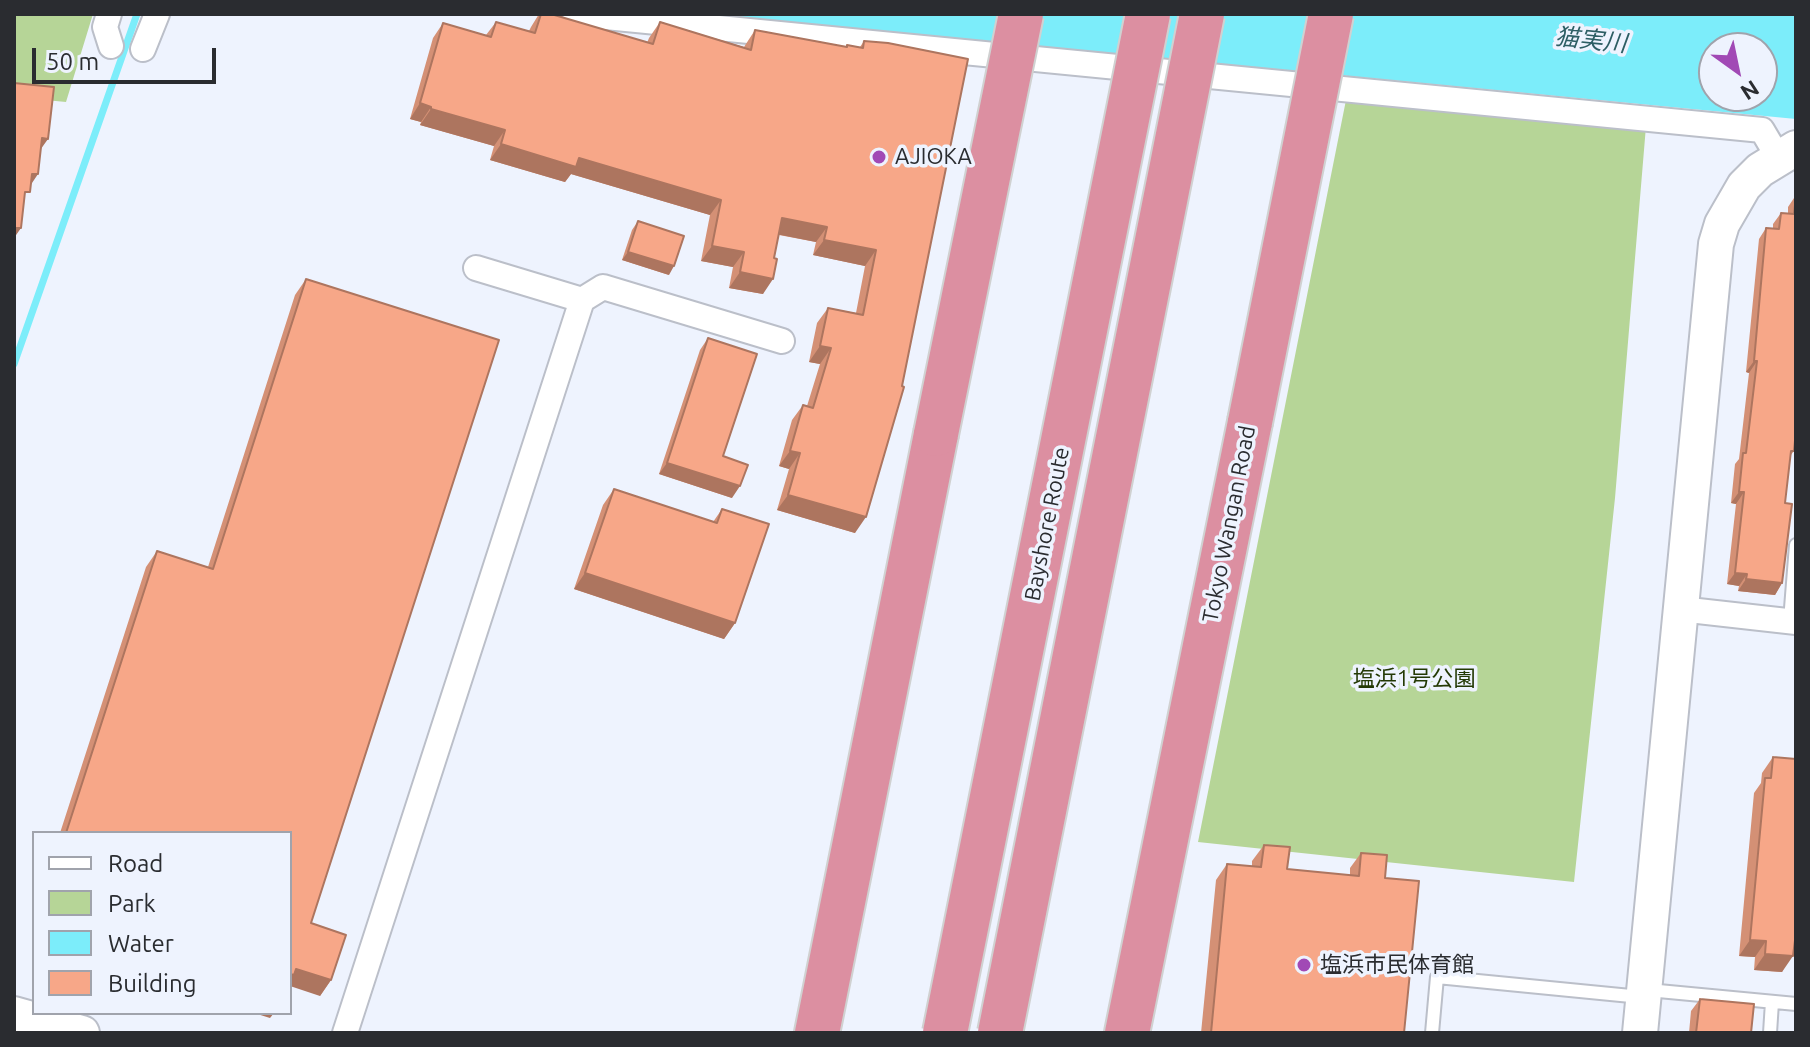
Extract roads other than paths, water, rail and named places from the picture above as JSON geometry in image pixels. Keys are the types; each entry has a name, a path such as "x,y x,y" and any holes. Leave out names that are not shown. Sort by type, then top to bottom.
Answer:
{"highway":[{"path":"817,1033 1021,14"},
{"name":"Bayshore Route","path":"945,1033 1148,14"},
{"path":"1000,1033 1202,14"},
{"name":"Tokyo Wangan Road","path":"1127,1033 1331,14"}],"street":[{"path":"109,14 105,27 111,46"},
{"path":"143,49 157,14"},
{"path":"575,14 1762,130 1787,152 1760,170 1732,204 1716,244 1640,1033"},
{"path":"476,268 582,300"},
{"path":"345,1033 582,300 603,287 782,341"},
{"path":"1680,609 1793,622"},
{"path":"14,1014 82,1033"}],"lane":[{"path":"1793,622 1796,545"},
{"path":"1432,1033 1437,977 1796,1004"},
{"path":"1770,1033 1772,1002"}],"water":[{"name":"猫実川","path":"703,14 1796,14 1796,119 1723,112 1778,112 1778,32 1698,32 1698,110"}],"waterway":[{"path":"14,364 137,14"}],"place":[{"name":"AJIOKA","path":"879,157"},
{"name":"塩浜市民体育館","path":"1304,965"}],"park label":[{"name":"塩浜1号公園","path":"1414,679"}]}
